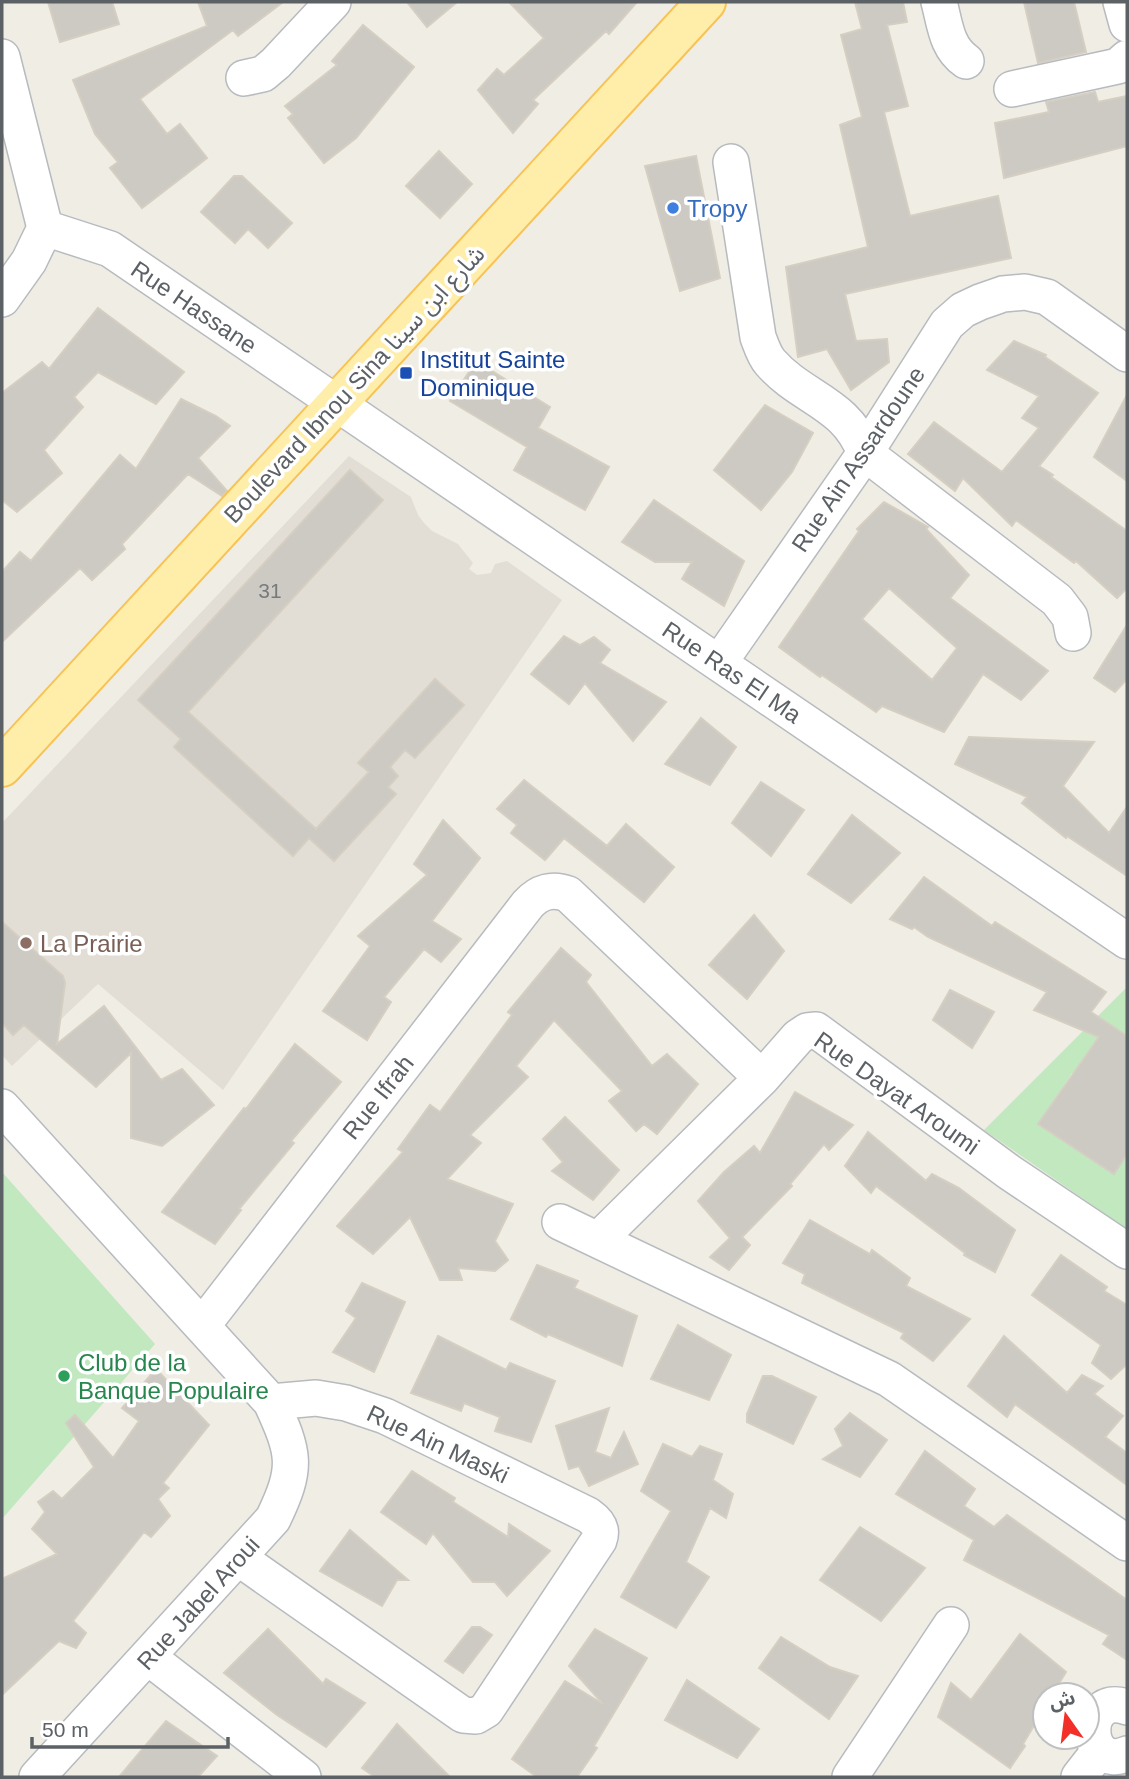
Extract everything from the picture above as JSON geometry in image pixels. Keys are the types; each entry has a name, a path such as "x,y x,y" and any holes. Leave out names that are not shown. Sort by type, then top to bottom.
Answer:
{"main road":[{"name":"Boulevard Ibnou Sina شارع ابن سينا","path":"2,767 706,2"}],"street":[{"path":"939,2 950,44 955,53 966,61"},
{"path":"1121,2 1127,24"},
{"path":"244,78 263,74 276,63 322,6"},
{"path":"2,57 44,228 29,261 2,299"},
{"path":"1012,89 1118,66 1127,58"},
{"path":"731,163 758,337 768,360 787,378 849,423 860,438 865,453 1056,600 1070,617 1073,633"},
{"name":"Rue Hassane","path":"44,228 110,249 336,402"},
{"name":"Rue Ain Assardoune","path":"719,663 865,453 947,324 963,310 1003,294 1025,292 1047,298 1121,337"},
{"name":"Rue Ras El Ma","path":"336,402 1127,941"},
{"name":"Rue Ifrah","path":"202,1326 528,904 540,894 560,891 568,894 762,1078"},
{"name":"Rue Dayat Aroumi","path":"599,1239 762,1078 798,1037 807,1031 816,1030 1009,1172 1127,1251"},
{"name":"Rue Jabel Aroui","path":"2,1107 271,1402 290,1450 291,1472 274,1519 37,1777"},
{"path":"560,1223 599,1239 889,1379 1127,1543"},
{"name":"Rue Ain Maski","path":"240,1559 463,1715 476,1716 486,1710 599,1541 601,1534 597,1522 385,1416 346,1403 316,1398 271,1402"},
{"path":"850,1777 951,1625"},
{"path":"148,1657 303,1777"},
{"path":"1079,1777 1114,1752 1093,1741 1091,1729 1094,1718 1112,1705 1127,1707"}],"shaded area":[{"path":"349,456 411,497 424,523 432,531 458,544 473,563 469,569 477,575 491,573 495,564 507,561 562,600 223,1090 98,984 12,1066 2,1055 2,823"}],"green space":[{"path":"1127,987 1127,1036 1119,1031 1076,1075 1072,1073 1039,1124 1114,1174 1127,1154 1127,1229 984,1130"},
{"name":"Club de la Banque Populaire","path":"2,1172 155,1344 2,1519"}],"building":[{"path":"48,2 112,2 119,24 60,42"},
{"path":"198,2 283,2 238,36 233,30 140,99 167,134 180,124 207,158 142,208 110,168 118,162 95,134 73,80 207,26"},
{"path":"407,2 457,2 427,27"},
{"path":"509,2 637,2 609,34 606,31 533,100 538,104 513,133 478,90 497,69 504,75 544,38"},
{"path":"855,2 903,2 907,22 887,25 908,106 884,112 910,216 998,196 1011,258 845,294 856,341 887,339 889,362 851,390 827,349 798,357 786,267 868,247 840,125 862,117 841,35 862,29"},
{"path":"1024,2 1074,2 1086,52 1038,63"},
{"path":"363,25 414,67 356,138 324,163 288,118 293,114 285,106 337,65 332,61"},
{"path":"1095,92 1098,102 1127,96 1127,146 1004,178 995,123 1049,112 1046,102"},
{"path":"439,151 472,184 440,218 406,186"},
{"path":"696,156 720,278 680,291 645,166"},
{"path":"234,176 242,176 292,223 268,248 248,229 235,243 201,212"},
{"path":"98,308 184,372 156,404 98,372 74,397 83,407 44,450 62,473 17,512 2,500 2,393 42,362 49,369"},
{"path":"1014,341 1046,355 1045,357 1098,393 1039,466 1127,531 1127,588 1117,598 1076,561 1074,563 1016,520 1012,526 963,478 955,491 908,454 934,422 1002,472 1039,428 1022,418 1039,396 987,370"},
{"path":"476,361 550,407 538,428 609,467 585,510 514,470 527,447 450,401"},
{"path":"1127,395 1127,481 1094,457"},
{"path":"181,399 230,426 198,458 227,491 222,496 188,474 122,544 125,549 92,580 80,568 2,642 2,572 20,552 31,561 120,455 136,469"},
{"path":"765,405 813,433 792,472 761,510 714,470"},
{"path":"350,470 383,500 188,712 316,829 369,772 358,763 435,679 464,705 415,758 405,750 390,767 398,776 388,787 396,794 334,861 309,838 293,856 174,747 181,739 138,700"},
{"path":"654,500 744,561 724,606 682,579 692,562 655,562 622,542"},
{"path":"884,502 928,527 926,529 969,575 950,598 1048,671 1021,700 983,674 944,732 882,706 876,712 779,647 859,531 857,529","holes":["889,588 957,648 932,680 862,619"]},
{"path":"1127,625 1127,679 1115,692 1094,678"},
{"path":"564,636 580,645 594,637 610,650 600,663 666,702 633,741 585,683 569,704 531,674"},
{"path":"701,718 736,747 710,785 665,764"},
{"path":"969,737 1094,742 1063,786 1109,833 1127,807 1127,876 1067,836 1066,838 1022,803 1027,797 955,764"},
{"path":"524,780 607,846 626,824 674,867 644,902 564,838 545,860 511,833 517,825 497,809"},
{"path":"761,782 804,810 771,856 732,823"},
{"path":"852,815 900,853 851,903 808,874"},
{"path":"443,820 480,858 432,921 461,939 441,962 424,949 384,997 391,1002 367,1040 323,1011 370,946 358,936 427,875 414,864"},
{"path":"924,877 992,926 995,922 1106,992 1091,1012 1127,1036 1127,1154 1114,1174 1038,1124 1099,1037 1034,1010 1047,992 928,937 914,927 912,929 890,919"},
{"path":"754,915 784,951 747,999 709,965"},
{"path":"2,922 63,976 65,983 57,1044 104,1006 161,1080 182,1069 214,1105 162,1146 131,1138 131,1053 96,1087 24,1025 13,1035 2,1023"},
{"path":"561,948 591,975 586,982 652,1066 667,1054 698,1084 657,1134 644,1124 636,1131 609,1101 622,1091 554,1020 516,1066 528,1077 470,1135 481,1143 447,1179 513,1204 495,1241 508,1260 495,1271 458,1268 462,1280 440,1280 410,1217 373,1254 337,1226 403,1152 398,1149 430,1105 440,1112 512,1015 508,1012"},
{"path":"950,990 994,1012 972,1048 933,1020"},
{"path":"295,1044 341,1082 291,1141 294,1143 239,1209 241,1210 215,1244 162,1212"},
{"path":"795,1092 853,1125 829,1150 824,1144 790,1184 792,1186 742,1237 750,1245 729,1270 710,1257 730,1238 698,1201 724,1172 754,1146 760,1153"},
{"path":"565,1117 619,1170 593,1200 552,1171 563,1162 543,1139"},
{"path":"868,1132 926,1181 932,1174 959,1188 1015,1230 995,1272 964,1255 965,1253 876,1186 871,1193 845,1166"},
{"path":"810,1220 870,1254 872,1250 910,1278 906,1286 970,1319 933,1361 901,1338 904,1333 802,1283 805,1274 783,1263"},
{"path":"1061,1255 1107,1287 1104,1291 1127,1305 1127,1364 1111,1379 1092,1363 1101,1345 1032,1295"},
{"path":"537,1265 578,1281 574,1288 637,1316 622,1366 548,1334 546,1337 511,1319"},
{"path":"362,1283 405,1302 374,1372 333,1352 356,1318 346,1311"},
{"path":"678,1325 731,1355 709,1400 651,1379"},
{"path":"438,1336 506,1370 510,1363 555,1381 531,1442 495,1431 500,1417 464,1403 461,1411 411,1393"},
{"path":"1004,1336 1067,1393 1082,1375 1103,1386 1094,1394 1123,1416 1105,1437 1127,1453 1127,1485 1015,1404 1007,1417 968,1386"},
{"path":"156,1369 209,1425 163,1483 169,1488 158,1499 170,1516 151,1537 144,1532 73,1621 86,1633 76,1648 59,1641 2,1695 2,1579 57,1554 32,1529 45,1512 38,1502 53,1491 62,1499 94,1467 66,1423 75,1415 113,1458 139,1421 122,1408"},
{"path":"763,1376 772,1376 816,1397 793,1444 747,1422 747,1414"},
{"path":"609,1408 595,1452 611,1458 624,1432 638,1464 589,1486 579,1466 569,1469 556,1426"},
{"path":"850,1413 887,1440 860,1477 823,1459 843,1446 835,1429"},
{"path":"663,1444 692,1457 700,1446 722,1454 713,1480 733,1494 726,1518 710,1508 686,1562 709,1577 676,1628 621,1597 671,1511 641,1491"},
{"path":"925,1451 975,1489 964,1506 994,1527 1007,1515 1127,1600 1127,1660 1103,1644 1109,1635 964,1560 974,1540 896,1494"},
{"path":"412,1471 455,1498 453,1502 508,1537 509,1524 550,1551 507,1596 495,1582 473,1582 433,1533 426,1544 381,1512"},
{"path":"860,1527 925,1568 881,1621 820,1580"},
{"path":"350,1530 408,1580 397,1580 382,1606 320,1571"},
{"path":"472,1627 480,1627 492,1635 463,1673 445,1661"},
{"path":"268,1629 323,1684 326,1679 365,1703 326,1747 277,1715 224,1673"},
{"path":"595,1629 647,1658 594,1746 597,1748 577,1777 537,1777 512,1759 565,1681 603,1704 569,1666"},
{"path":"1020,1634 1066,1672 1061,1681 1031,1681 1031,1731 1023,1744 1025,1746 1010,1768 938,1717 951,1683 971,1700"},
{"path":"781,1637 830,1667 858,1676 829,1719 759,1668"},
{"path":"687,1680 759,1729 737,1758 665,1720"},
{"path":"166,1721 217,1756 198,1777 119,1777"},
{"path":"397,1724 450,1777 375,1777 362,1768"}],"place":[{"name":"Tropy","path":"673,208"},
{"name":"Institut Sainte Dominique","path":"406,373"},
{"name":"La Prairie","path":"26,943"},
{"name":"Club de la Banque Populaire","path":"64,1376"}]}
